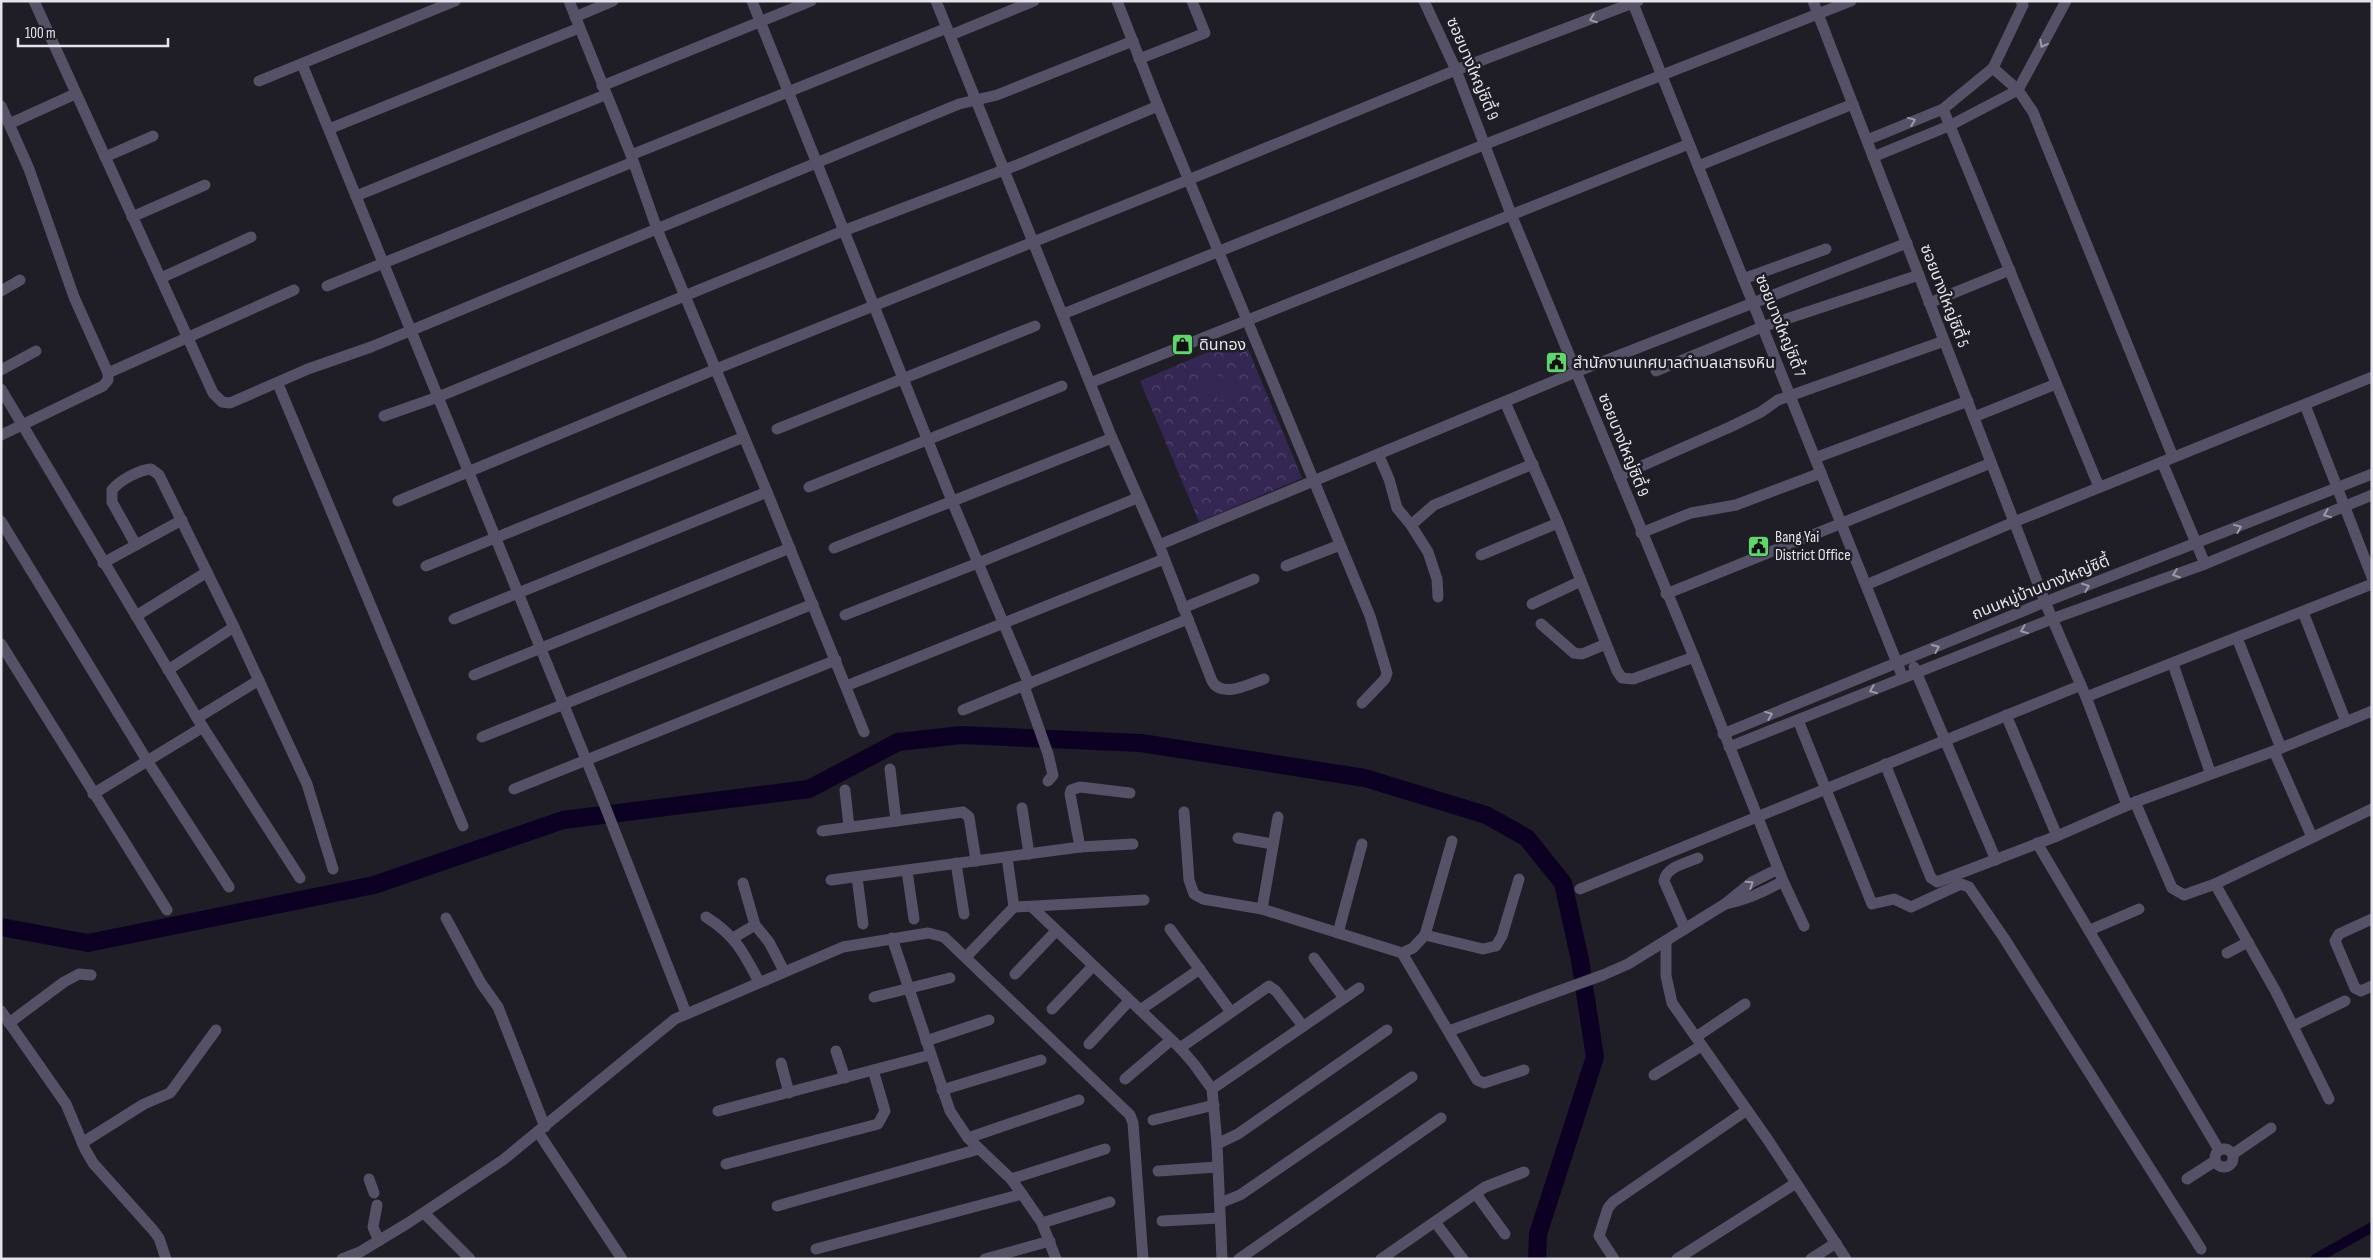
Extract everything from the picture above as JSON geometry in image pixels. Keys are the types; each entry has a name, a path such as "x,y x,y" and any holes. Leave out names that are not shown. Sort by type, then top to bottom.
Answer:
{"street":[{"path":"34,1 213,394 222,402 230,403 278,384 308,369 411,330 816,162 976,98 996,95 1132,41"},
{"path":"259,81 455,1"},
{"path":"569,1 632,159 657,229 767,492 864,732"},
{"path":"575,17 613,1"},
{"path":"752,1 952,501 1004,624 1048,754 1053,775 1048,781"},
{"path":"356,196 811,1"},
{"path":"936,1 1112,438 1159,545 1214,685 1227,691 1264,679"},
{"path":"328,286 384,264 787,92 1034,1"},
{"path":"1117,1 1188,180 1370,616 1385,663 1385,679 1362,703"},
{"path":"1139,59 1205,33 1192,1"},
{"name":"ซอยบางใหญ่ซิตี้ 9","path":"1424,1 1456,70 1486,144 1511,214 1666,594 1694,657 1778,869 1804,926"},
{"name":"ซอยบางใหญ่ซิตี้ 5","path":"1813,1 2045,602 2079,686 2086,697 2131,803 2172,888 2184,895 2215,884 2372,809"},
{"path":"1063,314 1486,144 1662,77 1852,1"},
{"path":"1867,140 1943,108 1993,68 2022,5 2021,1"},
{"path":"1873,157 1951,125 2018,90 2066,1"},
{"path":"398,500 716,369 1188,180 1456,70 1635,2"},
{"name":"ซอยบางใหญ่ซิตี้ 7","path":"1635,2 1662,77 1903,678"},
{"path":"329,129 579,28"},
{"path":"302,64 616,833 686,1013"},
{"path":"1993,68 2018,90 2036,117 2140,371 2196,544 2205,564"},
{"path":"9,124 75,94"},
{"path":"1698,166 1853,104"},
{"path":"1,106 29,169 74,296 108,373 108,380 103,386 1,435"},
{"path":"384,416 438,397 843,230 1004,169 1158,106"},
{"path":"1943,108 2099,488"},
{"path":"105,157 153,136"},
{"path":"1090,383 1689,144"},
{"path":"132,217 205,185"},
{"path":"161,278 251,237"},
{"path":"1159,545 1576,372 1906,244"},
{"path":"1744,279 1826,250"},
{"path":"1930,303 2010,270"},
{"path":"1656,371 1762,327 1919,275"},
{"path":"1,291 20,280"},
{"path":"108,373 294,290"},
{"path":"778,429 1035,326"},
{"path":"1619,476 1730,427 1761,412 1771,403 1944,342"},
{"path":"1,370 36,351"},
{"path":"1866,585 2014,522 2372,377"},
{"path":"278,384 463,826"},
{"path":"1974,417 2056,384"},
{"path":"809,487 1062,386"},
{"path":"1,389 168,670 300,878"},
{"path":"1815,458 1968,401"},
{"path":"1505,402 1534,464 1617,672 1626,679 1643,677 1694,657"},
{"path":"2304,405 2372,577"},
{"path":"426,566 744,437"},
{"path":"834,548 1112,438"},
{"path":"1378,454 1389,479 1397,508 1411,525 1430,558 1437,579 1438,598"},
{"path":"1666,594 1991,462"},
{"path":"1411,525 1434,505 1534,464"},
{"path":"136,545 112,502 111,495 116,485 148,468 156,472 182,520 234,626 307,784 333,870"},
{"path":"1641,532 1691,514 1736,505 1821,473"},
{"name":"ถนนหมู่บ้านบางใหญ่ซิตี้","path":"1724,734 2045,602 2372,474"},
{"path":"454,619 767,492"},
{"name":"ถนนหมู่บ้านบางใหญ่ซิตี้","path":"1729,747 2052,619 2205,564 2372,495"},
{"path":"845,614 978,563 1137,498"},
{"path":"103,563 182,520"},
{"path":"1,521 148,762 229,887"},
{"path":"1481,555 1558,523"},
{"path":"1286,566 1340,545"},
{"path":"474,675 790,548"},
{"path":"846,686 1164,559"},
{"path":"136,616 207,572"},
{"path":"1183,608 1254,579"},
{"path":"1532,604 1581,581"},
{"path":"2086,697 2372,584"},
{"path":"482,737 813,604"},
{"path":"2303,612 2346,722"},
{"path":"963,710 1188,619"},
{"path":"1540,624 1574,653 1582,654 1606,644"},
{"path":"168,670 234,626"},
{"path":"2237,638 2277,749 2312,837"},
{"path":"1,644 167,910"},
{"path":"1910,658 1996,860"},
{"path":"514,789 836,660"},
{"path":"2173,664 2210,772"},
{"path":"93,794 148,762 259,680"},
{"path":"1580,889 2079,686"},
{"path":"1885,764 1924,862 1934,881 1941,881 2057,836 2131,803 2210,772 2277,749 2372,711"},
{"path":"2006,715 2057,836"},
{"path":"1798,720 1872,904 1894,899 1911,907 1961,884 1969,887 2004,938 2201,1249"},
{"path":"890,769 896,821"},
{"path":"1080,848 1071,790 1080,787 1130,793"},
{"path":"845,790 849,827"},
{"path":"1022,808 1029,854"},
{"path":"1184,812 1190,880 1194,894 1203,899 1262,909 1402,953 1474,1077 1484,1083 1524,1070"},
{"path":"822,831 966,813 970,820 976,861"},
{"path":"1262,909 1278,817"},
{"path":"1238,838 1273,844"},
{"path":"1402,953 1413,948 1425,935 1452,841"},
{"path":"2037,843 2219,1150"},
{"path":"831,880 1029,854 1133,844"},
{"path":"1338,933 1362,844"},
{"path":"1007,857 1014,907"},
{"path":"1685,929 1664,881 1665,876 1673,868 1698,858"},
{"path":"956,864 964,914"},
{"path":"1449,1031 1603,975 1666,942 1726,904 1752,882 1778,869"},
{"path":"907,871 914,919"},
{"path":"857,877 863,924"},
{"path":"1425,935 1483,949 1496,946 1502,936 1519,879"},
{"path":"1726,904 1741,902 1783,881"},
{"path":"742,883 755,925 769,942 784,971"},
{"path":"2215,884 2293,1026 2329,1099"},
{"path":"966,957 1014,907 1144,900"},
{"path":"1032,907 1180,1048 1212,1089 1217,1144 1222,1259"},
{"path":"2090,930 2139,909"},
{"path":"706,917 733,938 740,946 759,982"},
{"path":"446,918 481,983 498,1008 542,1130 622,1259"},
{"path":"2372,919 2339,934 2335,941 2355,988 2361,991 2372,986"},
{"path":"733,938 755,925"},
{"path":"1170,929 1231,1012"},
{"path":"1015,974 1056,931"},
{"path":"342,1259 379,1241 503,1160 542,1130 665,1026 686,1013 842,947 892,938 937,934 944,937 966,957 1130,1115 1133,1123 1143,1259"},
{"path":"892,938 950,1111 968,1138 1011,1179 1022,1194 1042,1223 1056,1259"},
{"path":"1666,942 1666,976 1672,1003 1747,1110 1846,1259"},
{"path":"2227,953 2248,942"},
{"path":"1314,958 1344,998"},
{"path":"1052,1009 1093,966"},
{"path":"1140,1010 1200,969"},
{"path":"9,1023 64,982 79,974 91,975"},
{"path":"874,998 950,978"},
{"path":"1180,1048 1269,986 1276,991 1303,1026"},
{"path":"1212,1089 1359,988"},
{"path":"1089,1044 1129,1001"},
{"path":"2293,1026 2345,1001"},
{"path":"1654,1076 1745,1004"},
{"path":"1,1011 66,1104 82,1143 94,1163 153,1230 159,1238 166,1259"},
{"path":"926,1041 989,1020"},
{"path":"82,1143 144,1104 170,1093 216,1030"},
{"path":"1217,1144 1238,1134 1388,1030"},
{"path":"1125,1079 1171,1040"},
{"path":"836,1051 845,1078"},
{"path":"718,1111 930,1055"},
{"path":"942,1090 1041,1060"},
{"path":"781,1063 789,1093"},
{"path":"726,1164 878,1124 885,1111 873,1070"},
{"path":"1220,1203 1240,1196 1412,1077"},
{"path":"968,1138 1080,1100"},
{"path":"1153,1120 1214,1105"},
{"path":"1614,1259 1599,1236 1608,1208 1613,1202 1747,1110"},
{"path":"1239,1259 1441,1118"},
{"path":"2233,1154 2271,1128"},
{"path":"2226,1148 2233,1154 2233,1161 2228,1166 2220,1166 2215,1161 2215,1155 2219,1150 2226,1148"},
{"path":"777,1206 979,1149"},
{"path":"1011,1179 1105,1149"},
{"path":"2187,1179 2215,1161"},
{"path":"1158,1171 1217,1167"},
{"path":"1381,1259 1398,1254 1435,1222 1492,1183 1524,1172"},
{"path":"369,1179 374,1193"},
{"path":"1677,1259 1796,1183"},
{"path":"816,1249 1022,1194"},
{"path":"1476,1194 1505,1234"},
{"path":"1042,1223 1110,1202"},
{"path":"377,1205 373,1227 379,1241"},
{"path":"424,1212 470,1259"},
{"path":"1162,1221 1220,1218"},
{"path":"1435,1222 1463,1259"},
{"path":"985,1259 1050,1241"},
{"path":"1811,1259 1836,1243"}],"green space":[{"path":"1243,337 1302,478 1199,522 1140,381"},
{"path":"1204,369 1245,387 1236,406 1195,388"}],"waterway":[{"path":"1,927 88,943 374,885 563,820 809,789 898,742 961,735 1141,743 1365,778 1486,815 1527,838 1563,883 1580,960 1595,1057 1538,1234 1537,1259"},
{"path":"2315,1259 2372,1227"}],"place":[{"name":"ดินทอง","path":"1183,345"},
{"name":"สำนักงานเทศบาลตำบลเสาธงหิน","path":"1557,363"},
{"name":"Bang Yai District Office","path":"1759,546"}]}
